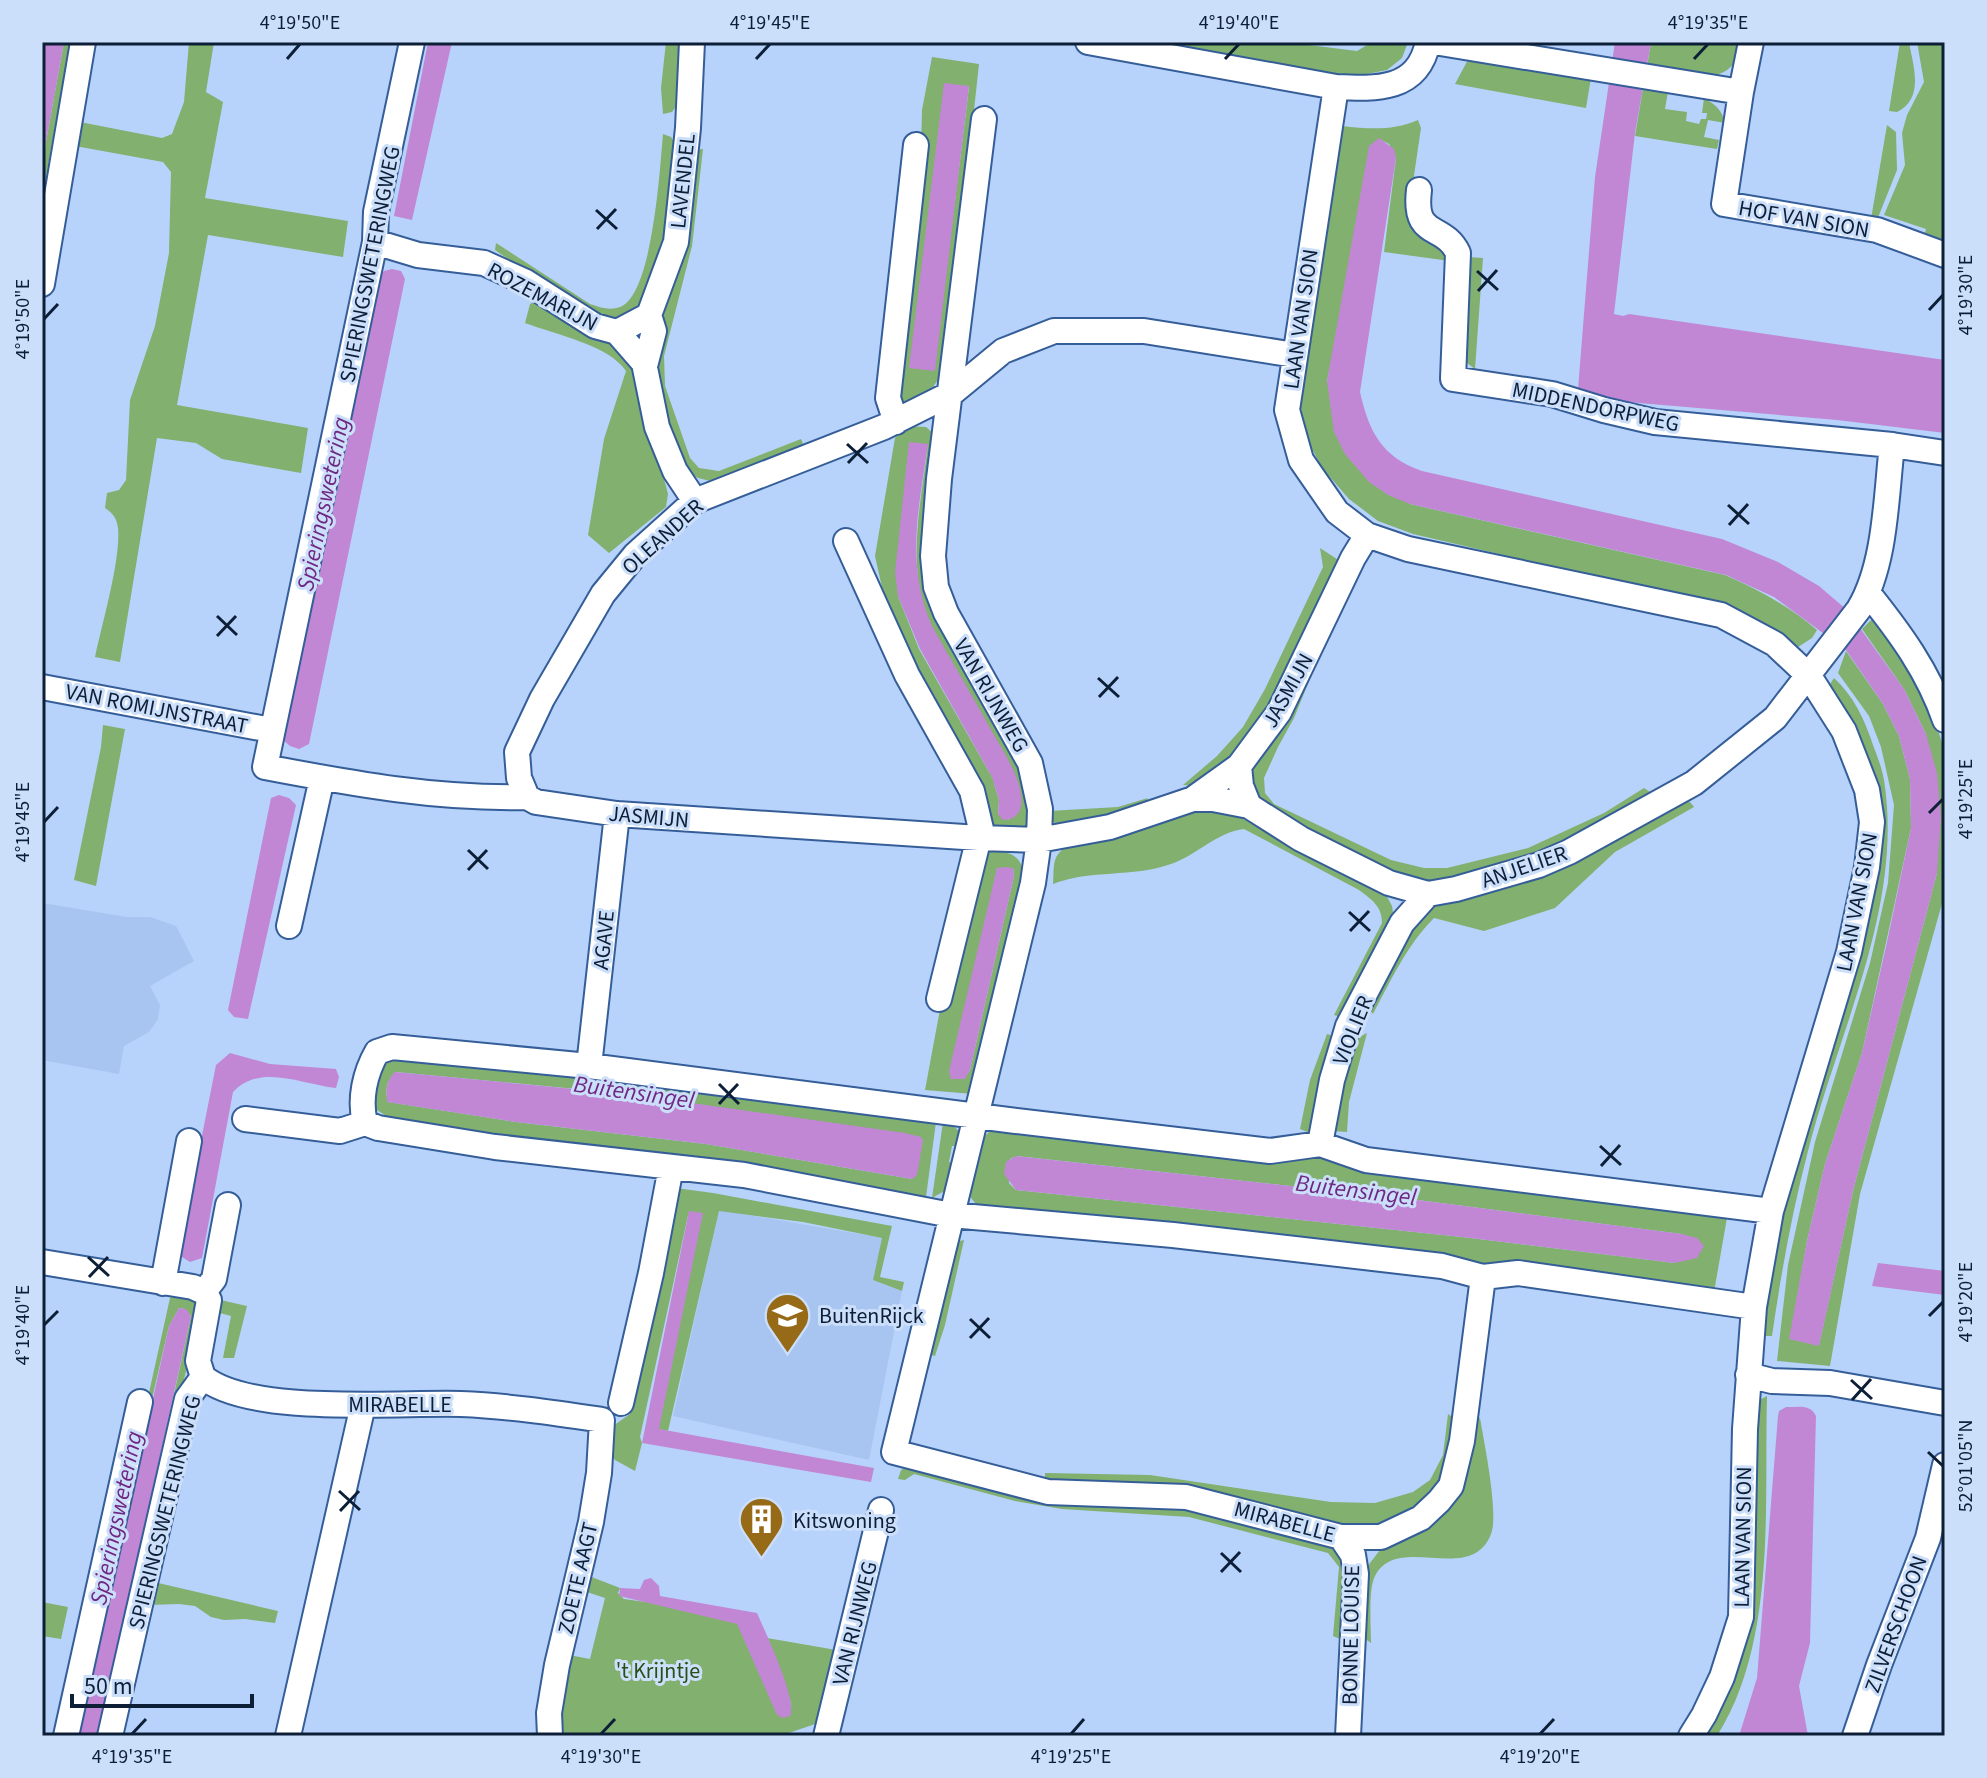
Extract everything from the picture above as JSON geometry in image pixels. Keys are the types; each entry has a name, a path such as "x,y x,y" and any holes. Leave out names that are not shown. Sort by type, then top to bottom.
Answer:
{"street":[{"path":"42,284 83,42"},
{"name":"SPIERINGSWETERINGWEG","path":"265,767 375,242 376,212 412,42"},
{"name":"LAVENDEL","path":"692,42 688,128 676,242 649,315 654,331 645,366 657,427 675,471 695,501"},
{"path":"1088,42 1336,87 1375,89 1394,85 1412,73 1425,57 1431,42 1741,92"},
{"name":"HOF VAN SION","path":"1751,42 1724,204 1877,230 1945,255"},
{"name":"LAAN VAN SION","path":"1336,87 1287,410 1301,460 1337,512 1367,535 1408,549 1721,615 1775,644 1809,676 1844,731 1867,790 1872,822 1867,867 1849,952 1771,1211 1754,1307 1748,1375 1741,1617 1722,1677 1691,1736"},
{"name":"VAN RIJNWEG","path":"894,1452 1010,981 1033,883 1039,840 1040,809 1030,763 946,613 936,587 934,541 939,479 984,119"},
{"path":"896,422 888,398 916,145"},
{"name":"MIDDENDORPWEG","path":"1419,190 1417,209 1422,220 1429,229 1454,245 1458,253 1453,379 1552,394 1655,422 1945,453"},
{"name":"ROZEMARIJN","path":"375,242 418,255 484,263 526,282 595,326 617,332"},
{"path":"617,332 649,315"},
{"name":"OLEANDER","path":"483,798 517,752 542,699 603,594 635,555 695,501 896,422 952,393 1003,351 1054,331 1137,330 1295,355"},
{"name":"LAVENDEL","path":"617,332 645,366"},
{"path":"1892,445 1883,528 1864,601 1905,640 1940,687 1945,720"},
{"name":"JASMIJN","path":"265,767 378,789 483,798 527,797 536,802 617,814 1039,840 1110,827 1193,799 1239,766 1279,712 1367,535"},
{"path":"846,541 907,675 972,791 981,829 939,999"},
{"name":"ANJELIER","path":"1428,894 1539,865 1569,852 1720,765 1775,718 1864,601"},
{"name":"VAN ROMIJNSTRAAT","path":"42,687 271,730"},
{"path":"517,752 519,778 527,797"},
{"path":"1239,766 1241,786 1249,806"},
{"path":"289,926 322,778"},
{"path":"1193,799 1213,799 1249,806 1301,839 1389,883 1428,894"},
{"name":"AGAVE","path":"589,1066 617,814"},
{"path":"1389,883 1402,923"},
{"name":"VIOLIER","path":"1320,1144 1332,1080 1348,1026 1402,923 1428,894"},
{"path":"365,1123 362,1108 368,1067 377,1052 392,1047 589,1066 1270,1151 1320,1144 1366,1160 1771,1211"},
{"path":"245,1119 340,1131 365,1123 378,1128 495,1147 744,1175 951,1215 1173,1235 1442,1266 1483,1277 1518,1273 1754,1307"},
{"path":"163,1283 189,1141"},
{"path":"621,1403 651,1273 671,1167"},
{"name":"SPIERINGSWETERINGWEG","path":"110,1736 187,1399 203,1377 198,1361 209,1300 204,1292 214,1279 228,1205"},
{"path":"42,1262 193,1287 204,1292"},
{"name":"MIRABELLE","path":"894,1452 1048,1492 1186,1497 1341,1537 1381,1537 1421,1518 1451,1486 1462,1441 1483,1277"},
{"path":"1748,1375 1772,1381 1830,1383 1945,1403"},
{"name":"MIRABELLE","path":"203,1377 212,1385 231,1393 280,1401 500,1406 602,1420"},
{"name":"SPIERINGSWETERINGWEG","path":"66,1736 140,1402"},
{"path":"288,1736 363,1405"},
{"name":"ZOETE AAGT","path":"550,1736 549,1713 557,1665 591,1522 599,1473 602,1420"},
{"name":"ZILVERSCHOON","path":"1855,1736 1928,1538 1945,1465"},
{"name":"VAN RIJNWEG","path":"826,1736 881,1510"},
{"name":"BONNE LOUISE","path":"1341,1537 1353,1555 1356,1574 1348,1736"}],"shaded area":[{"path":"42,42 64,42 42,164"},
{"path":"428,42 452,42 412,220 394,216"},
{"path":"1615,42 1651,42 1635,133 1614,314 1945,360 1945,433 1837,420 1627,402 1578,389 1595,177"},
{"path":"944,83 969,86 935,371 909,368"},
{"path":"1379,138 1394,149 1396,158 1360,392 1373,431 1387,450 1422,471 1722,539 1778,562 1819,586 1847,610 1904,689 1926,734 1937,773 1941,817 1937,873 1853,1191 1819,1346 1789,1339 1825,1164 1862,1053 1911,828 1910,779 1899,736 1883,704 1846,650 1774,597 1726,575 1410,504 1388,495 1369,482 1345,454 1334,432 1327,381 1369,146"},
{"path":"384,271 401,271 405,279 309,744 299,749 281,738 375,282"},
{"path":"909,442 928,444 916,536 916,558 924,603 932,626 1016,778 1021,805 1016,816 1008,820 1003,820 998,814 999,800 992,777 920,649 898,596 895,573"},
{"path":"279,795 289,798 296,805 248,1019 234,1017 228,1010 271,798"},
{"path":"997,868 1013,868 1014,876 970,1070 965,1079 951,1079 949,1071"},
{"path":"42,903 127,917 150,917 176,926 194,961 150,986 160,1005 158,1019 149,1032 124,1046 119,1074 42,1060"},
{"path":"230,1053 270,1064 336,1069 339,1077 336,1088 268,1077 244,1083 233,1092 202,1258 190,1262 182,1257 188,1206 216,1065"},
{"path":"395,1072 628,1094 905,1133 923,1140 917,1175 912,1179 706,1144 516,1122 387,1102 388,1082"},
{"path":"1016,1156 1410,1199 1682,1234 1697,1238 1704,1246 1697,1258 1675,1263 1016,1190 1004,1174 1006,1162"},
{"name":"BuitenRijck","path":"719,1210 883,1238 873,1280 902,1291 869,1460 673,1416"},
{"path":"689,1211 703,1213 659,1429 874,1468 871,1482 642,1443"},
{"path":"1878,1263 1945,1271 1945,1295 1872,1286"},
{"path":"179,1308 186,1309 191,1316 98,1736 78,1736 169,1326"},
{"path":"1786,1407 1807,1408 1816,1416 1810,1643 1799,1686 1808,1736 1739,1736 1757,1678 1778,1416 1779,1411"},
{"path":"651,1578 659,1586 660,1596 757,1613 785,1681 790,1716 783,1718 777,1715 737,1624 619,1596 620,1588 640,1589 644,1580"}],"green space":[{"path":"64,42 70,42 42,199 42,164"},
{"path":"189,42 214,42 206,92 223,102 205,198 348,221 343,257 208,235 177,405 308,428 301,473 222,459 196,443 157,438 120,662 95,657 114,574 118,541 117,522 105,508 107,493 119,490 126,480 130,400 155,326 169,253 171,172 163,162 75,146 80,122 162,138 172,134 184,102"},
{"path":"666,42 681,42 677,105 672,112 663,114 661,88"},
{"path":"1111,42 1285,42 1357,51 1372,42 1408,42 1402,58 1387,70 1352,77 1313,76"},
{"path":"1651,42 1742,42 1737,58 1729,69 1705,76 1647,67"},
{"path":"1900,42 1909,42 1915,81 1911,99 1897,112 1889,111"},
{"path":"1917,42 1945,42 1945,244 1924,237 1926,229 1884,215 1905,165 1902,133 1907,115 1924,82"},
{"path":"1470,56 1591,78 1586,108 1455,84"},
{"path":"932,57 979,64 946,368 933,387 902,405 896,388 921,150 922,110","holes":["957,86 969,87 934,371"]},
{"path":"1643,88 1668,92 1665,109 1687,112 1686,121 1699,124 1701,119 1706,119 1707,113 1702,113 1704,98 1715,106 1725,123 1708,120 1704,137 1719,140 1717,149 1635,136"},
{"path":"1418,120 1421,128 1412,189 1450,261 1384,252 1396,158 1389,144 1379,139 1327,381 1410,504 1725,575 1796,613 1817,630 1812,638 1798,647 1728,607 1413,534 1378,521 1349,499 1323,469 1307,440 1297,397 1342,126 1381,128"},
{"path":"1887,125 1896,132 1897,170 1877,220 1871,219"},
{"path":"663,134 671,137 676,145 671,216 644,307 615,323 580,309 495,250 496,243 590,304 608,309 620,307 631,297 647,255 657,200"},
{"path":"703,149 692,246 664,356 665,386 690,458 699,468 719,471 801,439 806,451 714,482 698,478 682,468 672,443 655,366 661,317 682,245 694,150"},
{"path":"1468,257 1483,258 1475,369 1466,362 1460,349"},
{"path":"538,300 616,347 634,363 668,494 666,507 609,553 588,535 604,439 626,371 594,347 525,323 530,304"},
{"path":"905,426 926,427 933,433 927,556 1025,765 1034,810 1026,832 993,832 890,623 875,556 895,438","holes":["928,445 917,544 922,604 991,775 919,649 898,596","993,780 1009,820 998,814 999,800"]},
{"path":"1320,548 1343,563 1284,683 1247,739 1225,764 1200,786 1183,785 1217,756 1243,727 1265,689 1323,567"},
{"path":"1873,618 1914,677 1945,753 1945,893 1860,1194 1830,1366 1777,1361 1788,1265 1815,1142 1870,963 1888,883 1894,805 1881,747 1869,716 1838,673 1846,651 1883,704 1899,736 1910,779 1911,828 1862,1053 1825,1164 1807,1241 1790,1339 1819,1345 1853,1191 1937,873 1926,734 1904,689 1862,629"},
{"path":"1314,651 1320,654 1294,718 1264,778 1265,793 1274,804 1391,860 1424,868 1447,868 1528,848 1604,813 1644,788 1650,792 1650,799 1535,858 1467,876 1428,882 1395,875 1254,803 1247,769"},
{"path":"1834,678 1858,708 1882,771 1888,827 1885,874 1865,968 1802,1174 1772,1336 1762,1336 1774,1259 1874,778 1855,729 1830,684"},
{"path":"103,725 125,729 96,886 74,880"},
{"path":"1148,798 1141,810 1064,827 1053,822 1049,811 1118,807"},
{"path":"1690,802 1694,807 1615,852 1555,908 1484,931 1434,918 1408,951 1373,1014 1366,1004 1403,938 1435,904 1679,803"},
{"path":"1195,808 1252,818 1384,891 1392,906 1394,919 1344,1018 1334,1015 1382,923 1378,908 1359,890 1244,829 1225,834 1171,864 1141,871 1067,879 1053,884 1055,859 1070,845 1123,825"},
{"path":"993,850 1010,854 1020,863 1024,874 973,1094 925,1090 941,1004 981,858","holes":["1013,868 1014,876 970,1070 964,1079 952,1079 997,869"]},
{"path":"1367,1033 1349,1102 1347,1132 1332,1131 1342,1078 1354,1040"},
{"path":"1327,1034 1336,1037 1310,1133 1300,1129 1310,1080"},
{"path":"395,1056 600,1076 936,1122 926,1197 913,1198 496,1138 391,1119 377,1110 372,1101 384,1061","holes":["396,1072 628,1094 921,1137 912,1179 706,1144 516,1122 388,1102 387,1090 388,1082"]},
{"path":"943,1122 959,1131 962,1146 952,1146 949,1162 957,1164 948,1189 932,1198"},
{"path":"1001,1129 1281,1159 1320,1157 1728,1212 1714,1292 1487,1270 981,1210 971,1198 971,1184 980,1141 989,1132","holes":["1017,1156 1410,1199 1682,1234 1675,1263 1016,1190 1009,1183 1010,1159"]},
{"path":"676,1188 892,1226 880,1277 904,1282 902,1291 873,1280 882,1238 803,1222 719,1211 668,1431 658,1429 689,1211 635,1471 610,1454 613,1426 630,1414"},
{"path":"964,1240 935,1356 928,1354 956,1242"},
{"path":"178,1292 195,1300 199,1316 100,1736 191,1316 185,1309 179,1308 169,1326 73,1736 170,1298"},
{"path":"216,1299 247,1306 234,1358 223,1358 231,1316 216,1312"},
{"path":"1767,1396 1766,1526 1758,1615 1750,1658 1736,1699 1717,1736 1707,1736 1734,1679 1756,1402"},
{"path":"1448,1414 1454,1418 1447,1479 1407,1519 1359,1533 1045,1481 1045,1473 1150,1475 1331,1502 1375,1503 1413,1492 1430,1480 1443,1455"},
{"path":"1480,1418 1492,1495 1491,1534 1481,1549 1468,1556 1452,1559 1400,1558 1386,1564 1373,1582 1371,1643 1364,1638 1364,1574 1380,1550 1413,1531 1472,1423"},
{"path":"914,1463 1196,1506 1340,1544 1350,1557 1346,1633 1340,1639 1333,1636 1339,1567 1328,1553 1189,1517 1062,1509 1015,1501 914,1474 905,1480 898,1479 901,1470"},
{"name":"'t Krijntje","path":"589,1576 620,1588 618,1593 624,1599 754,1617 793,1708 767,1638 842,1651 824,1721 780,1736 559,1736 569,1655 590,1659 605,1598 584,1591"},
{"path":"154,1582 278,1611 275,1623 224,1620 211,1617 195,1606 148,1605"},
{"path":"42,1602 68,1607 61,1639 42,1636"}],"place":[{"name":"BuitenRijck","path":"788,1354"},
{"name":"Kitswoning","path":"762,1559"}],"water label":[{"name":"Spieringswetering","path":"323,504"},
{"name":"Buitensingel","path":"634,1092"},
{"name":"Buitensingel","path":"1356,1190"},
{"name":"Spieringswetering","path":"116,1518"}]}
